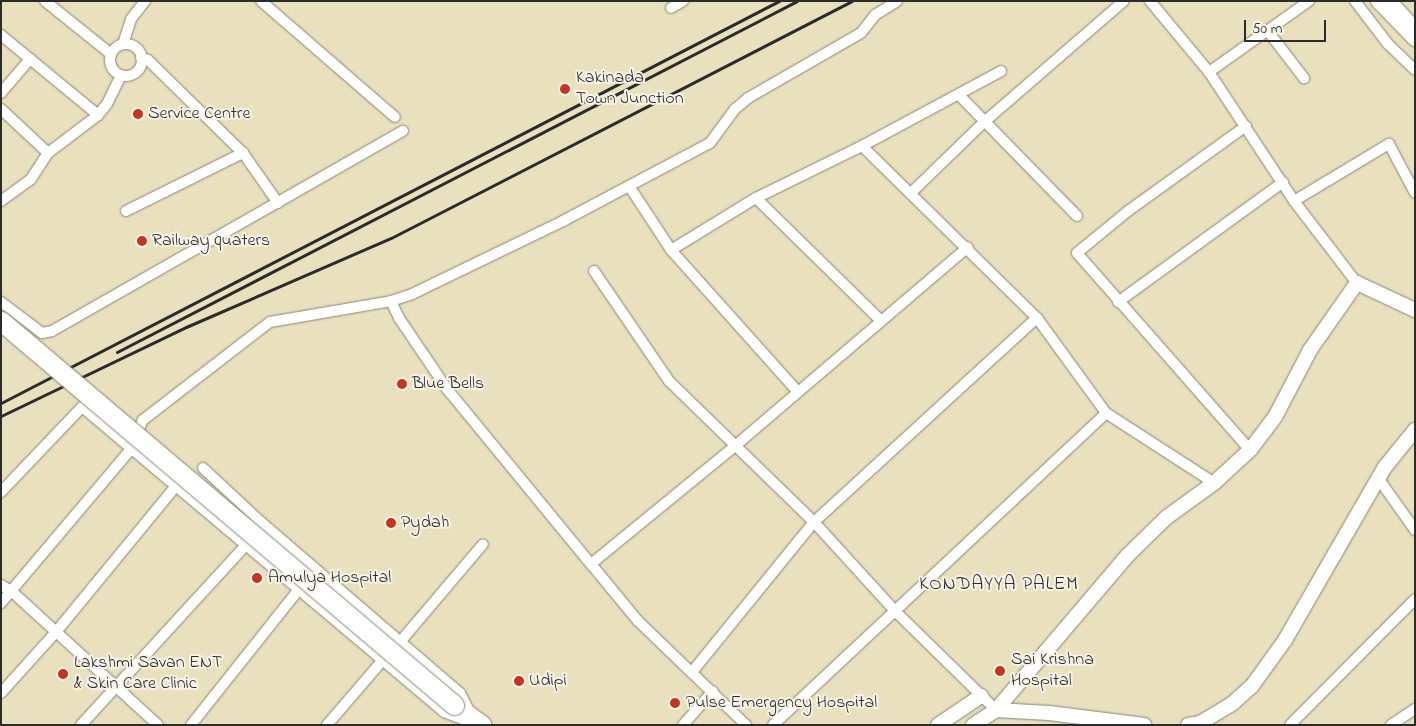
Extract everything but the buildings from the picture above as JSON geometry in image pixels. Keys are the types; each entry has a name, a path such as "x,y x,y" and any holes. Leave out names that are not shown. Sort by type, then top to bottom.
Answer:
{"highway":[{"path":"1,321 468,717"}],"street":[{"path":"46,1 111,54"},
{"path":"121,75 110,64 111,54 123,44 131,19 145,1"},
{"path":"261,1 395,117"},
{"path":"671,8 683,1"},
{"path":"1,603 131,449 143,420 270,322 392,301 563,221 710,143 735,109 748,98 861,33 875,15 898,1"},
{"path":"912,192 983,123 1124,1"},
{"path":"1150,1 1209,72 1294,201 1357,283 1415,310"},
{"path":"1209,72 1308,1"},
{"path":"1355,1 1388,44 1415,70"},
{"path":"1378,1 1415,39"},
{"path":"1392,1 1415,26"},
{"path":"1267,30 1304,78"},
{"path":"1,35 98,115"},
{"path":"123,44 133,46 141,58 148,60 243,153 278,203"},
{"path":"1,93 30,58"},
{"path":"121,75 136,72 141,58"},
{"path":"671,250 756,198 862,146 1001,70"},
{"path":"1,201 30,180 48,153 98,115 107,104 121,75"},
{"path":"958,94 983,123 1077,216"},
{"path":"1,109 48,153"},
{"path":"1246,126 1128,211 1077,253 1118,302 1250,450"},
{"path":"1,302 42,333 52,331 403,131"},
{"path":"1294,201 1389,144 1415,193"},
{"path":"862,146 968,247 1037,318 1106,414 1214,483"},
{"path":"126,211 243,153"},
{"path":"1118,302 1282,182"},
{"path":"629,186 671,250 797,391"},
{"path":"756,198 881,321"},
{"path":"591,564 735,446 797,391 968,247"},
{"path":"594,271 669,381 814,522 895,611 996,710 1049,713 1144,725"},
{"path":"973,725 996,710 1128,555 1167,517 1214,483 1250,450 1275,417 1310,350 1357,283"},
{"path":"392,301 399,318 447,389 638,621 713,691 746,725"},
{"path":"692,672 814,522 1037,318"},
{"path":"1,492 82,407 444,712 468,717 469,705 460,693 261,522 203,468"},
{"path":"773,725 1106,414"},
{"path":"1197,724 1233,703 1252,686 1285,640 1378,478 1415,430"},
{"path":"1378,478 1415,530"},
{"path":"1,693 56,632 175,487"},
{"path":"400,642 483,544"},
{"path":"81,725 246,545"},
{"path":"1,584 158,725"},
{"path":"191,725 299,589"},
{"path":"1290,725 1415,599"},
{"path":"327,725 383,660"},
{"path":"682,725 713,691"},
{"path":"938,725 981,696"},
{"path":"1391,725 1415,709"}],"railway":[{"path":"1,403 779,1"},
{"path":"117,352 797,1"},
{"path":"1,416 186,327 391,238 852,1"}],"place":[{"name":"Kakinada Town Junction","path":"565,89"},
{"name":"Service Centre","path":"138,114"},
{"name":"Railway quaters","path":"142,241"},
{"name":"Blue Bells","path":"402,384"},
{"name":"Pydah","path":"391,523"},
{"name":"Amulya Hospital","path":"257,578"},
{"name":"Sai Krishna Hospital","path":"1000,671"},
{"name":"Lakshmi Savan ENT & Skin Care Clinic","path":"63,674"},
{"name":"Udipi","path":"519,681"},
{"name":"Pulse Emergency Hospital","path":"675,703"}],"district":[{"name":"KONDAYYA PALEM","path":"999,585"}]}
